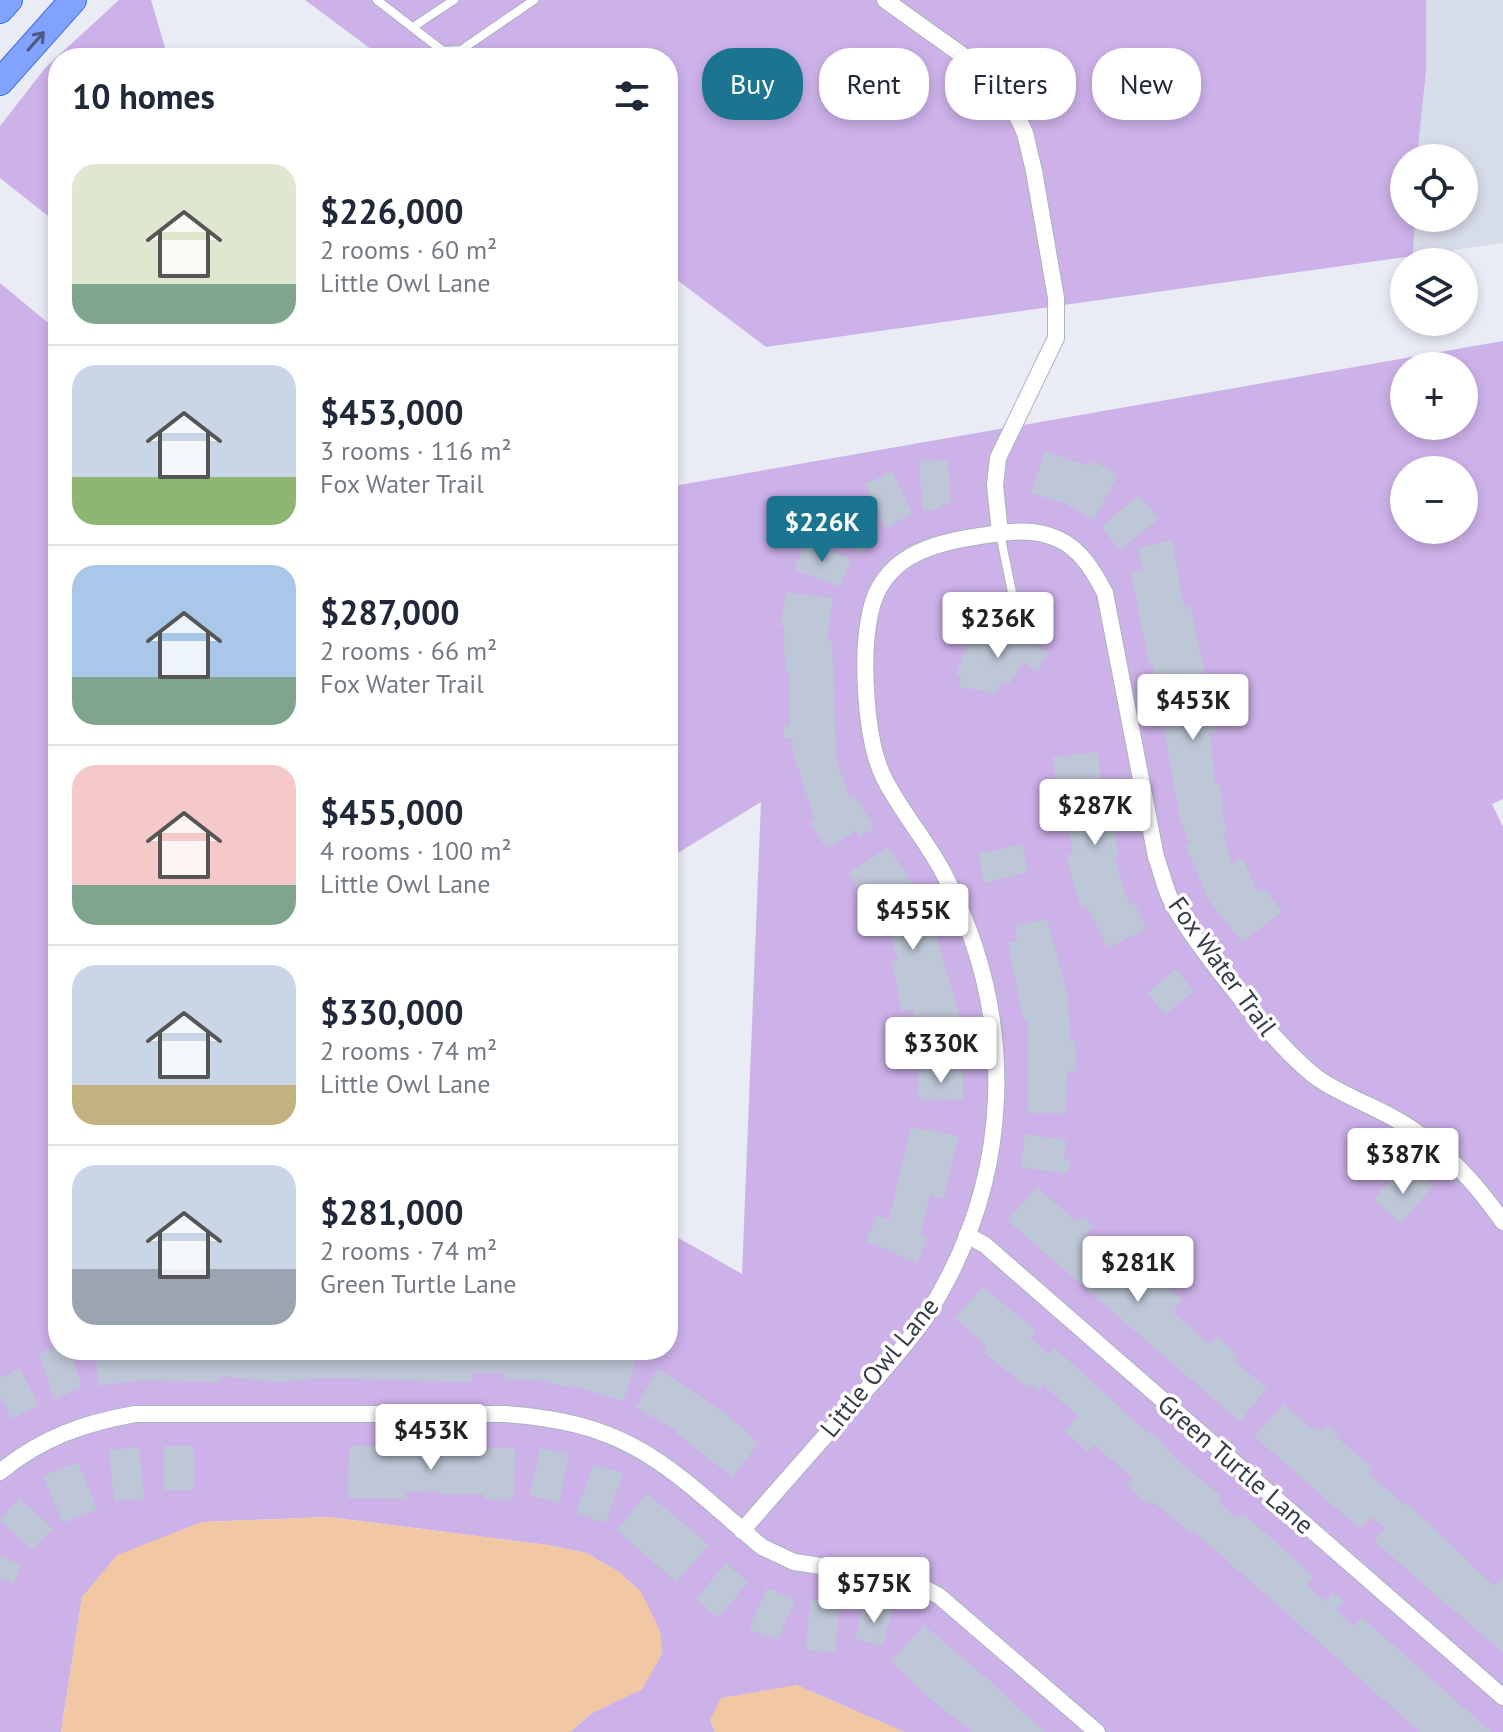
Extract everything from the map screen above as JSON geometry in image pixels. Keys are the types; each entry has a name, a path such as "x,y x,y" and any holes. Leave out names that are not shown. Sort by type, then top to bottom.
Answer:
{"highway":[{"path":"0,10 9,0"},
{"path":"0,82 73,0"}],"street":[{"path":"885,0 976,65 1009,99 1025,133 1034,171 1056,298 1056,338 998,458 995,485 1000,533"},
{"name":"Fox Water Trail","path":"1000,533 1021,530 1060,539 1089,563 1105,593 1156,857 1170,899 1190,930 1298,1063 1321,1080 1418,1132 1452,1161 1503,1222"},
{"name":"Little Owl Lane","path":"742,1531 924,1320 951,1272 984,1182 996,1118 997,1058 993,1013 983,966 963,913 943,870 884,778 874,754 868,725 868,626 879,587 896,565 913,553 935,543 1000,533"},
{"name":"Green Turtle Lane","path":"967,1235 985,1245 1503,1697"},
{"path":"0,1472 51,1437 93,1422 135,1414 541,1416 606,1431 651,1454 762,1547 794,1562 908,1579 939,1596 1097,1732"}],"lane":[{"path":"377,0 444,48"},
{"path":"413,27 454,0"},
{"path":"464,48 534,0"},
{"path":"1000,533 1013,597"}],"shaded area":[{"path":"119,0 151,0 165,48 67,48"},
{"path":"305,0 1426,0 1426,71 1418,144 1390,144 1390,232 1414,232 1413,248 1390,248 1390,259 766,347 678,281 678,48 370,48"},
{"path":"1426,0 1503,0 1503,243 1468,248 1413,248 1414,232 1478,232 1478,144 1418,144 1426,71"},
{"path":"48,65 48,216 0,178 0,126"},
{"path":"0,283 48,323 48,1360 678,1360 678,1238 742,1274 761,802 678,853 678,485 1390,361 1390,440 1478,440 1478,352 1440,352 1503,341 1503,799 1492,804 1503,827 1503,1732 904,1732 796,1685 710,1720 715,1732 570,1732 592,1713 642,1689 641,1592 619,1572 586,1553 548,1545 328,1517 202,1522 82,1597 61,1732 0,1732"},
{"path":"328,1517 548,1545 586,1553 619,1572 641,1592 660,1631 662,1654 642,1689 592,1713 570,1732 61,1732 82,1597 117,1555 202,1522"},
{"path":"796,1685 904,1732 715,1732 710,1720 721,1698"}],"building":[{"path":"1045,451 1089,466 1092,460 1118,475 1094,520 1066,504 1031,493"},
{"path":"948,460 951,503 941,504 941,509 922,510 919,461"},
{"path":"892,471 913,514 886,528 865,484"},
{"path":"1139,495 1159,518 1120,550 1101,527"},
{"path":"850,503 880,531 866,537 871,542 860,553 830,525"},
{"path":"1172,540 1184,607 1190,605 1203,665 1205,677 1198,678 1202,705 1211,704 1216,733 1210,734 1215,784 1220,783 1224,811 1221,811 1227,832 1223,833 1232,863 1242,858 1258,892 1264,888 1282,912 1242,942 1210,902 1185,846 1190,844 1179,816 1153,664 1149,665 1131,572 1143,570 1138,548"},
{"path":"805,541 851,559 840,587 794,570"},
{"path":"786,592 833,598 827,641 832,641 836,759 850,799 856,796 874,828 859,837 856,831 826,849 810,822 815,820 793,753 792,738 784,738 783,726 790,725 789,672 785,672 784,626 780,626"},
{"path":"1015,623 1038,637 1035,645 1049,653 1038,671 1023,662 1009,684 1002,682 995,694 958,686 961,677 956,674 972,633 1002,643"},
{"path":"1098,752 1102,789 1109,789 1118,856 1114,857 1129,905 1134,902 1147,929 1108,948 1087,906 1081,908 1069,868 1066,855 1073,854 1067,816 1061,817 1053,757"},
{"path":"1022,844 1028,873 984,883 978,854"},
{"path":"888,847 914,886 934,928 960,1018 962,1048 918,1052 914,1009 902,1012 892,962 898,960 888,928 883,930 869,894 864,897 848,873"},
{"path":"1047,919 1068,997 1070,1041 1075,1041 1076,1071 1067,1071 1066,1113 1028,1113 1028,1019 1023,1020 1008,943 1017,941 1014,926"},
{"path":"1176,969 1194,991 1165,1015 1147,993"},
{"path":"919,1070 963,1071 963,1100 918,1099"},
{"path":"911,1127 958,1136 944,1199 930,1195 921,1234 928,1237 917,1263 866,1241 877,1215 889,1220"},
{"path":"1025,1134 1066,1140 1064,1159 1070,1160 1068,1174 1021,1167"},
{"path":"1396,1173 1410,1185 1420,1174 1433,1186 1401,1223 1374,1199"},
{"path":"1037,1187 1077,1222 1083,1216 1094,1226 1082,1238 1103,1257 1108,1251 1140,1274 1144,1270 1182,1299 1173,1312 1209,1344 1217,1336 1239,1357 1234,1362 1267,1387 1240,1422 1007,1220"},
{"path":"983,1287 1036,1330 1030,1338 1049,1355 1055,1348 1222,1497 1219,1502 1237,1519 1243,1513 1314,1577 1306,1585 1325,1601 1332,1592 1344,1601 1336,1610 1353,1626 1362,1617 1491,1732 1420,1732 1194,1531 1192,1534 1152,1501 1148,1505 1127,1485 1133,1478 1094,1445 1088,1452 1065,1431 1078,1417 1043,1384 1038,1391 1030,1384 1027,1387 983,1352 987,1347 955,1318"},
{"path":"48,1350 48,1360 73,1360 82,1387 54,1400 39,1353"},
{"path":"95,1360 636,1360 623,1402 584,1389 550,1384 550,1381 503,1379 503,1373 472,1373 472,1382 322,1378 278,1382 220,1376 220,1382 143,1380 99,1386"},
{"path":"19,1368 39,1405 12,1419 0,1396 0,1378"},
{"path":"658,1368 725,1413 759,1443 732,1477 676,1430 636,1408"},
{"path":"1284,1404 1312,1430 1314,1426 1323,1432 1327,1425 1338,1433 1335,1436 1373,1468 1368,1473 1406,1506 1408,1504 1494,1586 1503,1576 1503,1653 1374,1541 1385,1528 1372,1517 1360,1529 1254,1436"},
{"path":"164,1446 194,1446 194,1490 164,1490"},
{"path":"349,1446 515,1448 514,1499 484,1499 484,1494 439,1495 439,1491 406,1492 406,1499 348,1498"},
{"path":"139,1447 144,1499 114,1501 109,1450"},
{"path":"540,1448 569,1454 559,1502 530,1496"},
{"path":"78,1462 97,1509 63,1523 43,1476"},
{"path":"594,1464 623,1474 605,1523 576,1512"},
{"path":"647,1493 709,1545 676,1582 617,1530"},
{"path":"19,1498 53,1529 32,1550 0,1520"},
{"path":"0,1556 21,1565 13,1584 0,1578"},
{"path":"726,1563 748,1582 718,1618 696,1599"},
{"path":"767,1588 795,1600 777,1641 749,1629"},
{"path":"810,1599 840,1602 835,1653 806,1650"},
{"path":"864,1604 892,1611 883,1646 855,1639"},
{"path":"924,1625 1044,1732 972,1732 926,1695 891,1661"}]}
